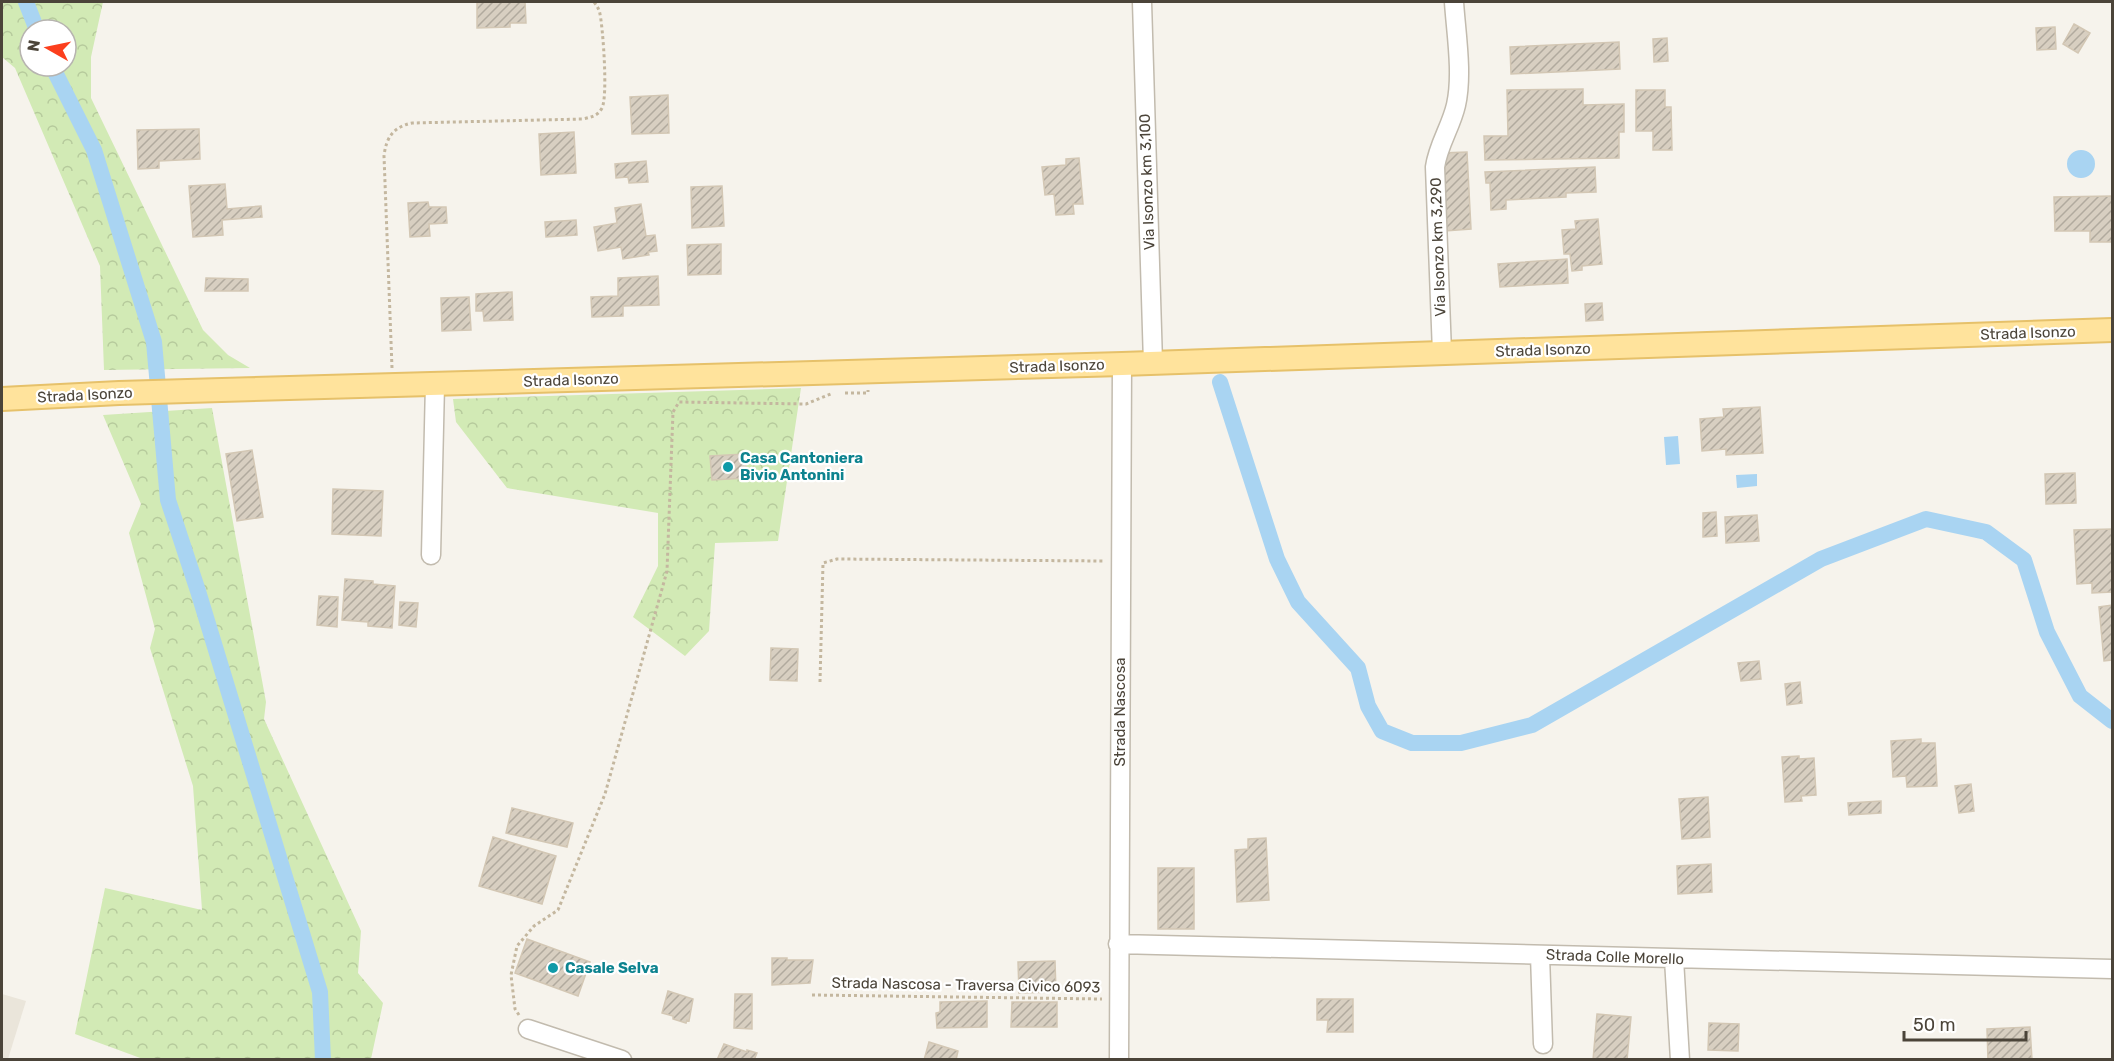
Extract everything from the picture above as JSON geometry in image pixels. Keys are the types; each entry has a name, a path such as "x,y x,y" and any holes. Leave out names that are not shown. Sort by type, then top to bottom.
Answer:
{"main road":[{"name":"Strada Isonzo","path":"2,399 393,384 1122,364 2112,330"}],"street":[{"name":"Via Isonzo km 3,100","path":"1142,2 1153,363"},
{"name":"Via Isonzo km 3,290","path":"1442,353 1434,176 1438,151 1457,101 1454,2"},
{"name":"Strada Nascosa","path":"1119,1059 1122,364"},
{"path":"431,555 435,384"},
{"name":"Strada Colle Morello","path":"1119,944 2112,969"},
{"path":"1540,954 1543,1044"},
{"path":"1674,959 1680,1059"},
{"path":"528,1029 622,1059"}],"path":[{"path":"393,384 384,156 390,136 399,127 412,123 583,119 596,116 603,107 605,90 601,19 598,6 594,2"},
{"path":"845,393 868,393 868,371"},
{"path":"528,1029 515,1009 511,975 517,946 534,927 558,910 606,794 667,571 673,412 680,402 806,404 833,392"},
{"path":"820,682 823,563 837,559 1121,561"},
{"name":"Strada Nascosa - Traversa Civico 6093","path":"812,995 1119,999"}],"shaded area":[{"path":"2,994 26,1001 8,1059 2,1059"}],"green space":[{"path":"2,2 103,2 91,57 91,98 203,330 228,355 250,368 104,370 100,266 19,78 78,78 78,18 18,18 18,75 15,68 2,57"},
{"path":"801,388 778,541 715,543 709,631 685,656 633,617 658,566 658,513 507,488 456,422 453,399"},
{"path":"212,408 266,702 264,719 361,931 358,973 383,1003 371,1059 143,1059 75,1034 105,888 202,910 193,786 150,648 155,629 129,533 141,504 103,415"}],"water":[{"path":"2081,150 2091,154 2095,164 2091,174 2081,178 2071,174 2067,164 2071,154"},
{"path":"1678,436 1680,464 1666,465 1664,437"},
{"path":"1757,474 1757,486 1737,488 1736,475"}],"building":[{"path":"477,2 525,2 526,23 510,23 510,27 477,28"},
{"path":"2074,24 2090,33 2078,53 2063,44"},
{"path":"2055,27 2056,49 2037,50 2036,28"},
{"path":"1667,38 1668,61 1654,62 1653,39"},
{"path":"1619,42 1620,69 1511,74 1510,47"},
{"path":"1583,89 1583,105 1624,104 1624,132 1619,132 1619,158 1485,160 1484,136 1508,136 1507,90"},
{"path":"1636,90 1665,90 1665,107 1671,107 1672,150 1653,150 1653,131 1636,131"},
{"path":"668,95 669,133 632,134 630,97"},
{"path":"199,129 200,159 159,161 159,168 138,169 137,130"},
{"path":"574,132 576,173 541,175 539,134"},
{"path":"1467,152 1471,229 1445,231 1440,153"},
{"path":"1079,158 1083,204 1073,204 1074,214 1056,215 1054,194 1045,195 1042,167 1066,165 1066,159"},
{"path":"646,161 648,182 629,183 628,177 616,178 615,164"},
{"path":"1595,167 1596,192 1566,193 1566,197 1506,200 1506,209 1491,210 1490,183 1486,183 1485,172"},
{"path":"225,184 227,209 261,206 262,217 222,220 223,235 193,237 189,186"},
{"path":"722,186 724,226 692,228 691,187"},
{"path":"2112,196 2112,242 2090,242 2090,231 2055,231 2054,197"},
{"path":"428,202 429,207 446,207 447,223 429,224 430,236 410,237 408,203"},
{"path":"641,204 646,236 655,235 657,251 648,252 649,255 623,259 621,247 598,251 594,227 617,223 615,208"},
{"path":"1598,219 1602,264 1582,266 1582,270 1572,271 1570,254 1564,254 1562,230 1576,229 1575,221"},
{"path":"576,220 577,235 546,237 545,222"},
{"path":"721,244 721,274 688,275 687,245"},
{"path":"1567,259 1568,283 1500,287 1498,264"},
{"path":"658,276 659,305 623,306 623,316 592,317 591,297 618,296 618,278"},
{"path":"206,278 248,279 248,291 205,291"},
{"path":"512,292 513,320 484,321 483,311 476,311 476,294"},
{"path":"469,297 471,330 442,331 441,298"},
{"path":"1602,303 1603,320 1586,321 1585,304"},
{"path":"1760,407 1763,453 1726,455 1726,449 1702,451 1700,419 1724,417 1723,409"},
{"path":"252,450 263,517 237,521 226,454"},
{"name":"Casa Cantoniera Bivio Antonini","path":"745,454 747,478 712,480 710,456"},
{"path":"2075,473 2076,503 2046,504 2045,474"},
{"path":"333,489 383,491 381,536 332,534"},
{"path":"1716,512 1717,536 1703,537 1703,513"},
{"path":"1757,515 1759,541 1726,543 1725,517"},
{"path":"2112,529 2112,592 2092,593 2092,583 2077,584 2074,530"},
{"path":"345,579 373,581 373,584 395,586 392,628 368,626 368,622 342,620"},
{"path":"319,596 338,597 337,627 317,625"},
{"path":"400,602 418,603 416,627 399,625"},
{"path":"2112,605 2112,660 2104,661 2099,607"},
{"path":"771,648 798,649 797,681 770,680"},
{"path":"1759,661 1761,679 1741,681 1738,663"},
{"path":"1800,682 1802,703 1787,705 1785,684"},
{"path":"1921,739 1921,743 1935,743 1937,786 1907,787 1906,776 1893,777 1891,741"},
{"path":"1799,756 1799,759 1814,758 1816,795 1801,796 1802,801 1785,802 1782,757"},
{"path":"1971,784 1974,811 1959,813 1955,786"},
{"path":"1708,797 1710,837 1682,839 1679,799"},
{"path":"1881,801 1881,813 1849,815 1848,803"},
{"path":"512,808 573,823 567,847 506,833"},
{"path":"493,837 556,856 542,904 479,886"},
{"path":"1266,838 1269,900 1237,902 1235,850 1248,849 1248,839"},
{"path":"1711,864 1712,892 1678,894 1677,866"},
{"path":"1158,868 1194,868 1194,929 1158,929"},
{"name":"Casale Selva","path":"527,939 590,962 578,996 515,973"},
{"path":"772,958 813,960 810,983 772,985"},
{"path":"1055,961 1056,992 1019,993 1018,962"},
{"path":"668,991 693,999 689,1021 687,1020 686,1023 662,1013"},
{"path":"735,994 752,994 752,1029 734,1028"},
{"path":"1317,999 1353,999 1353,1032 1327,1032 1328,1020 1317,1020"},
{"path":"987,1001 987,1027 937,1028 936,1013 940,1012 940,1002"},
{"path":"1012,1002 1057,1002 1057,1027 1011,1027"},
{"path":"1597,1014 1631,1017 1627,1060 1593,1060"},
{"path":"1709,1023 1739,1024 1738,1051 1708,1050"},
{"path":"2030,1027 2032,1060 1988,1060 1987,1029"},
{"path":"929,1042 958,1051 956,1060 924,1060"},
{"path":"724,1044 757,1053 754,1060 717,1060"}],"waterway":[{"path":"26,2 32,18"},
{"path":"58,78 94,150 154,342 168,500 198,591 320,992 323,1060"},
{"path":"1220,382 1277,559 1298,602 1358,668 1368,706 1382,731 1412,743 1461,743 1532,725 1821,559 1926,519 1986,532 2024,560 2047,632 2080,696 2112,721"}],"place":[{"name":"Casa Cantoniera Bivio Antonini","path":"728,467"},
{"name":"Casale Selva","path":"553,968"}]}
